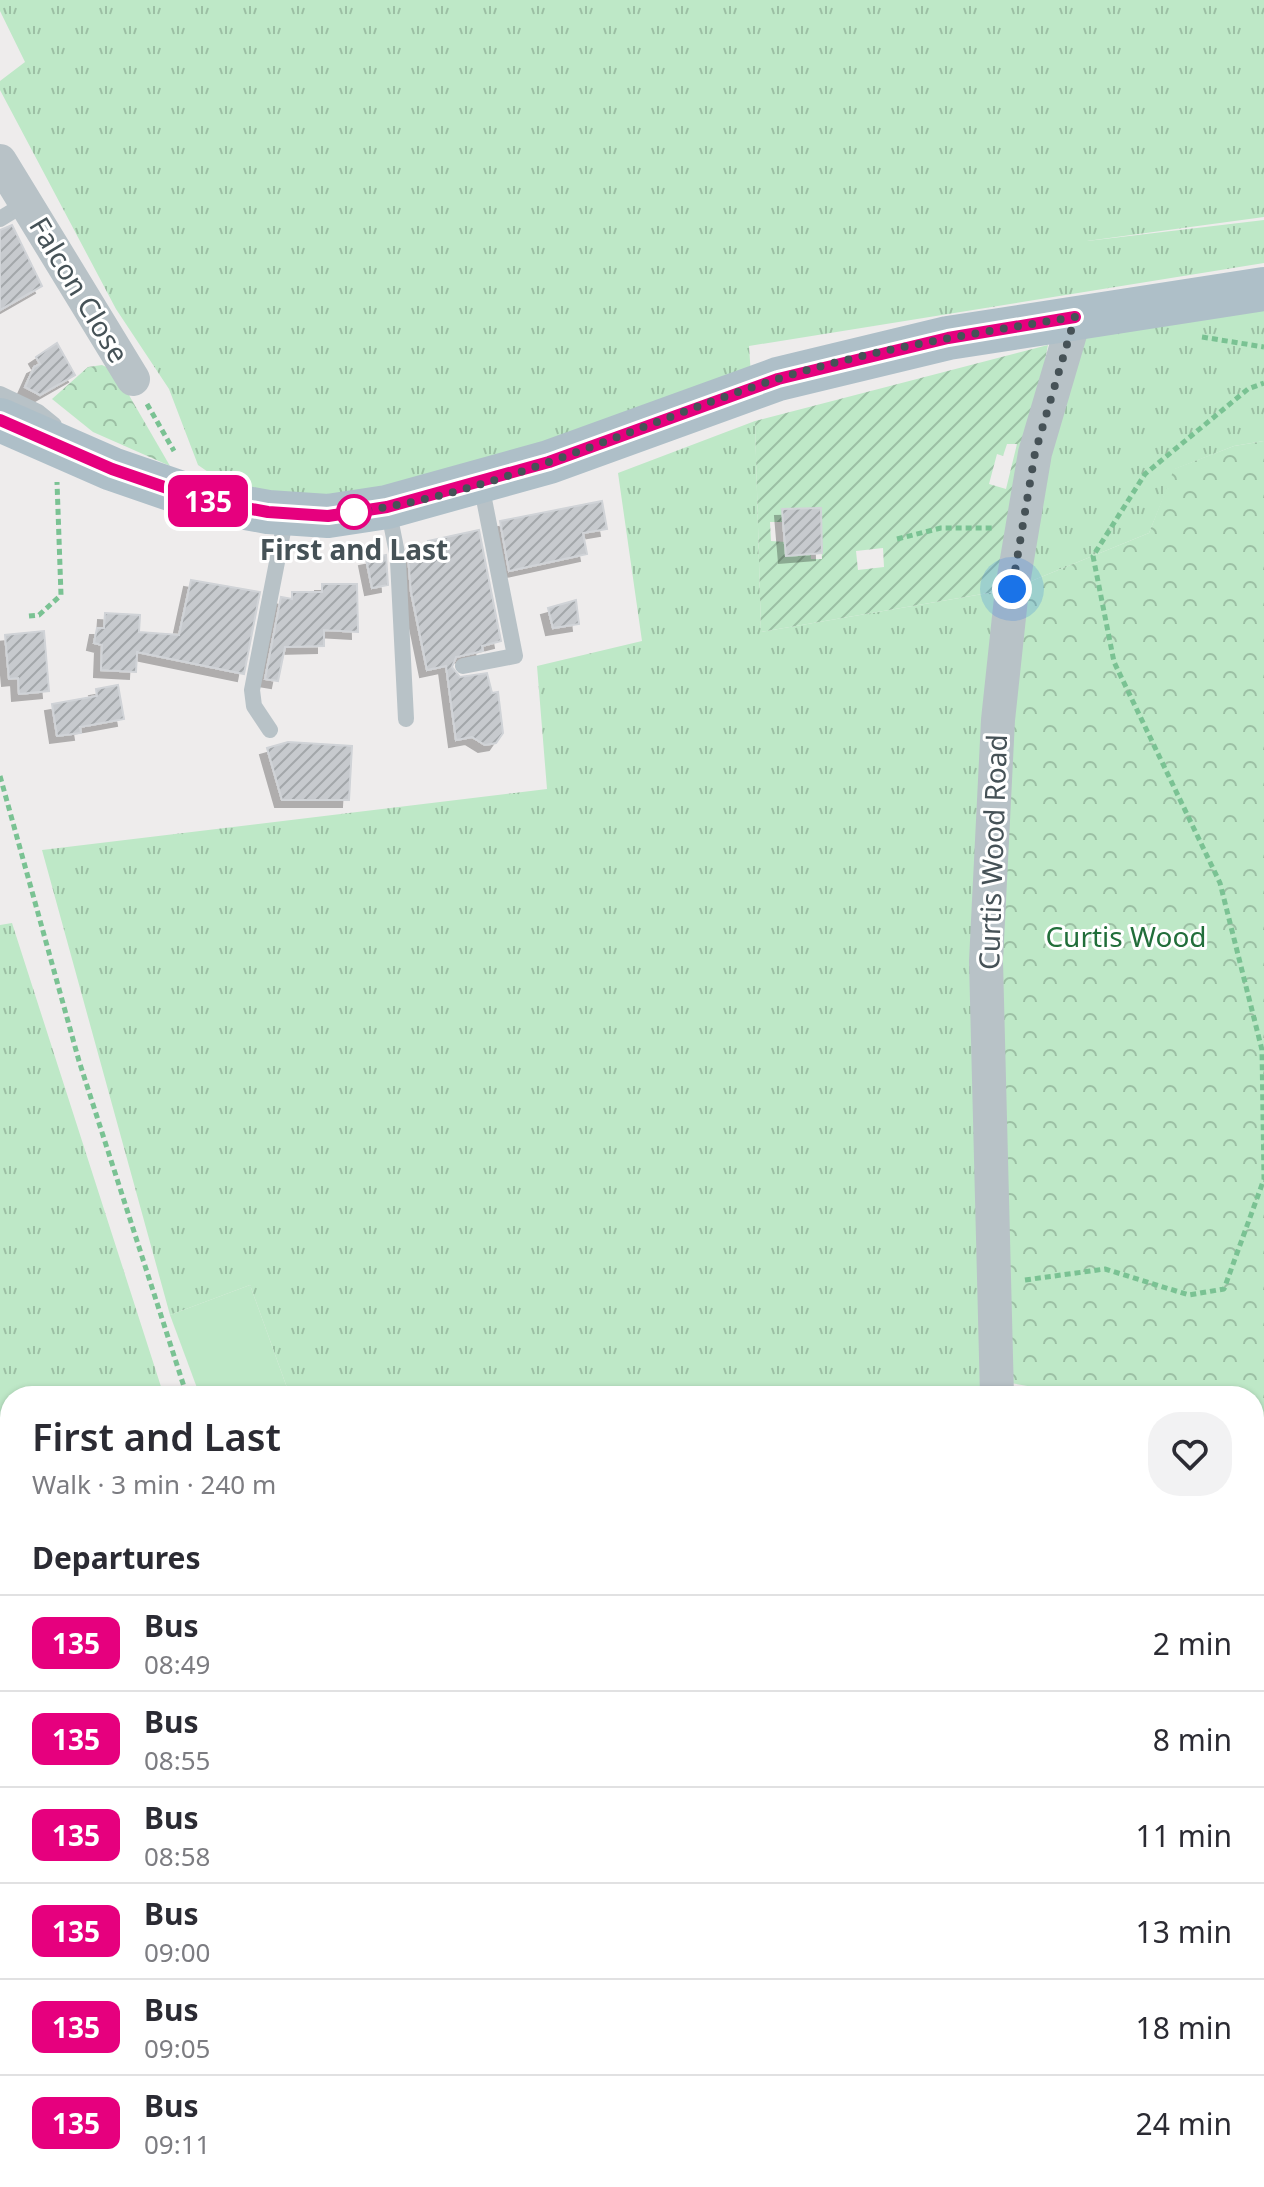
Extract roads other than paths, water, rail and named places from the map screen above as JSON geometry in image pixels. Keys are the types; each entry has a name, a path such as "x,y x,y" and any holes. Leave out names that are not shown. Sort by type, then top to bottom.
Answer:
{"main road":[{"path":"0,420 68,450 202,500 287,514 328,516 387,507 481,483 549,462 778,379 948,338 1264,289"}],"street":[{"name":"Falcon Close","path":"0,161 13,211 133,379"},
{"name":"Curtis Wood Road","path":"997,1386 986,961 998,720 1035,453 1075,317"}],"lane":[{"path":"0,394 38,412 63,432 68,450"},
{"path":"463,666 515,656 481,483"},
{"path":"387,507 397,557 406,719"},
{"path":"270,730 254,706 252,690 287,514"}],"place":[{"name":"First and Last","path":"354,512"}],"park label":[{"name":"Curtis Wood","path":"1126,937"}]}
